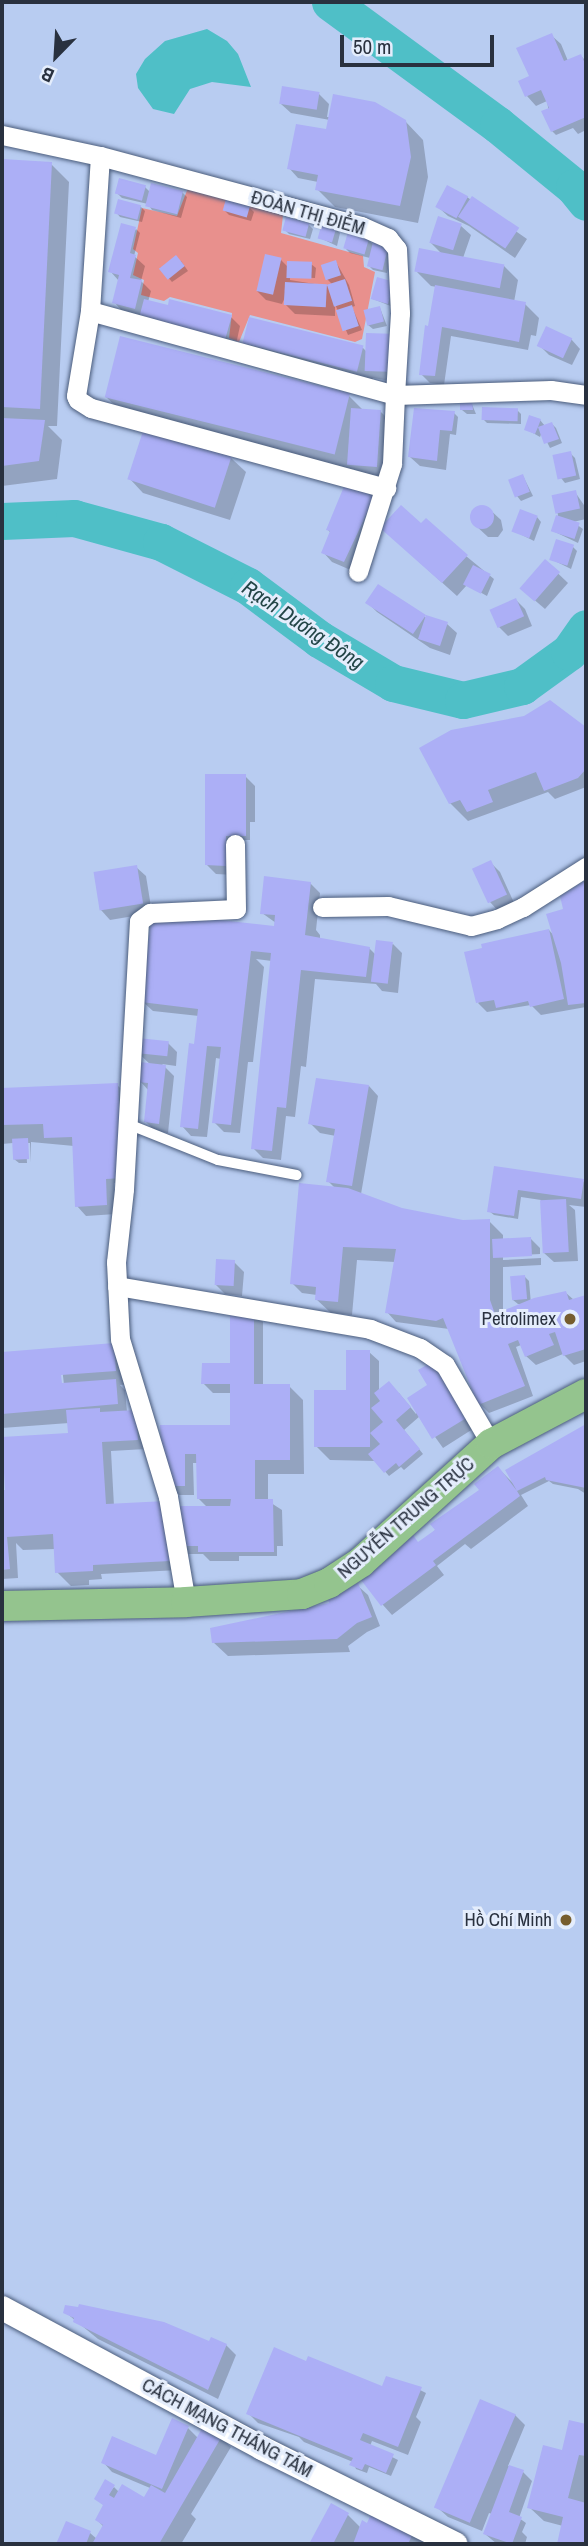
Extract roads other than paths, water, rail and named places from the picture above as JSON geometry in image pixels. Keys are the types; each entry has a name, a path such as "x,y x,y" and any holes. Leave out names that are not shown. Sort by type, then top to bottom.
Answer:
{"main road":[{"name":"NGUYỄN TRUNG TRỰC","path":"2,1606 186,1602 302,1594 330,1583 361,1562 491,1444 586,1394"}],"street":[{"name":"ĐOÀN THỊ ĐIỂM","path":"2,135 100,156 361,226 388,238 397,249 400,313 392,464 358,572"},
{"path":"100,156 90,311 76,396 83,405 386,488"},
{"path":"90,311 394,394 551,390 586,395"},
{"path":"186,1602 168,1497 120,1339 117,1286 139,921 150,913 236,909 235,844"},
{"path":"322,907 388,906 471,926 497,919 523,907 586,867"},
{"path":"117,1286 370,1329 420,1348 446,1365 491,1444"},
{"name":"CÁCH MẠNG THÁNG TÁM","path":"2,2308 262,2448 455,2544"}],"lane":[{"path":"128,1124 218,1160 297,1175"}],"waterway":[{"name":"Rạch Dương Đông","path":"330,2 498,125 574,187 586,202"},
{"name":"Rạch Dương Đông","path":"2,521 74,518 161,542 248,586 319,639 393,683 463,700 522,686 569,652 586,628"}],"place":[{"name":"Petrolimex","path":"570,1319"},
{"name":"Hồ Chí Minh","path":"566,1920"}]}
